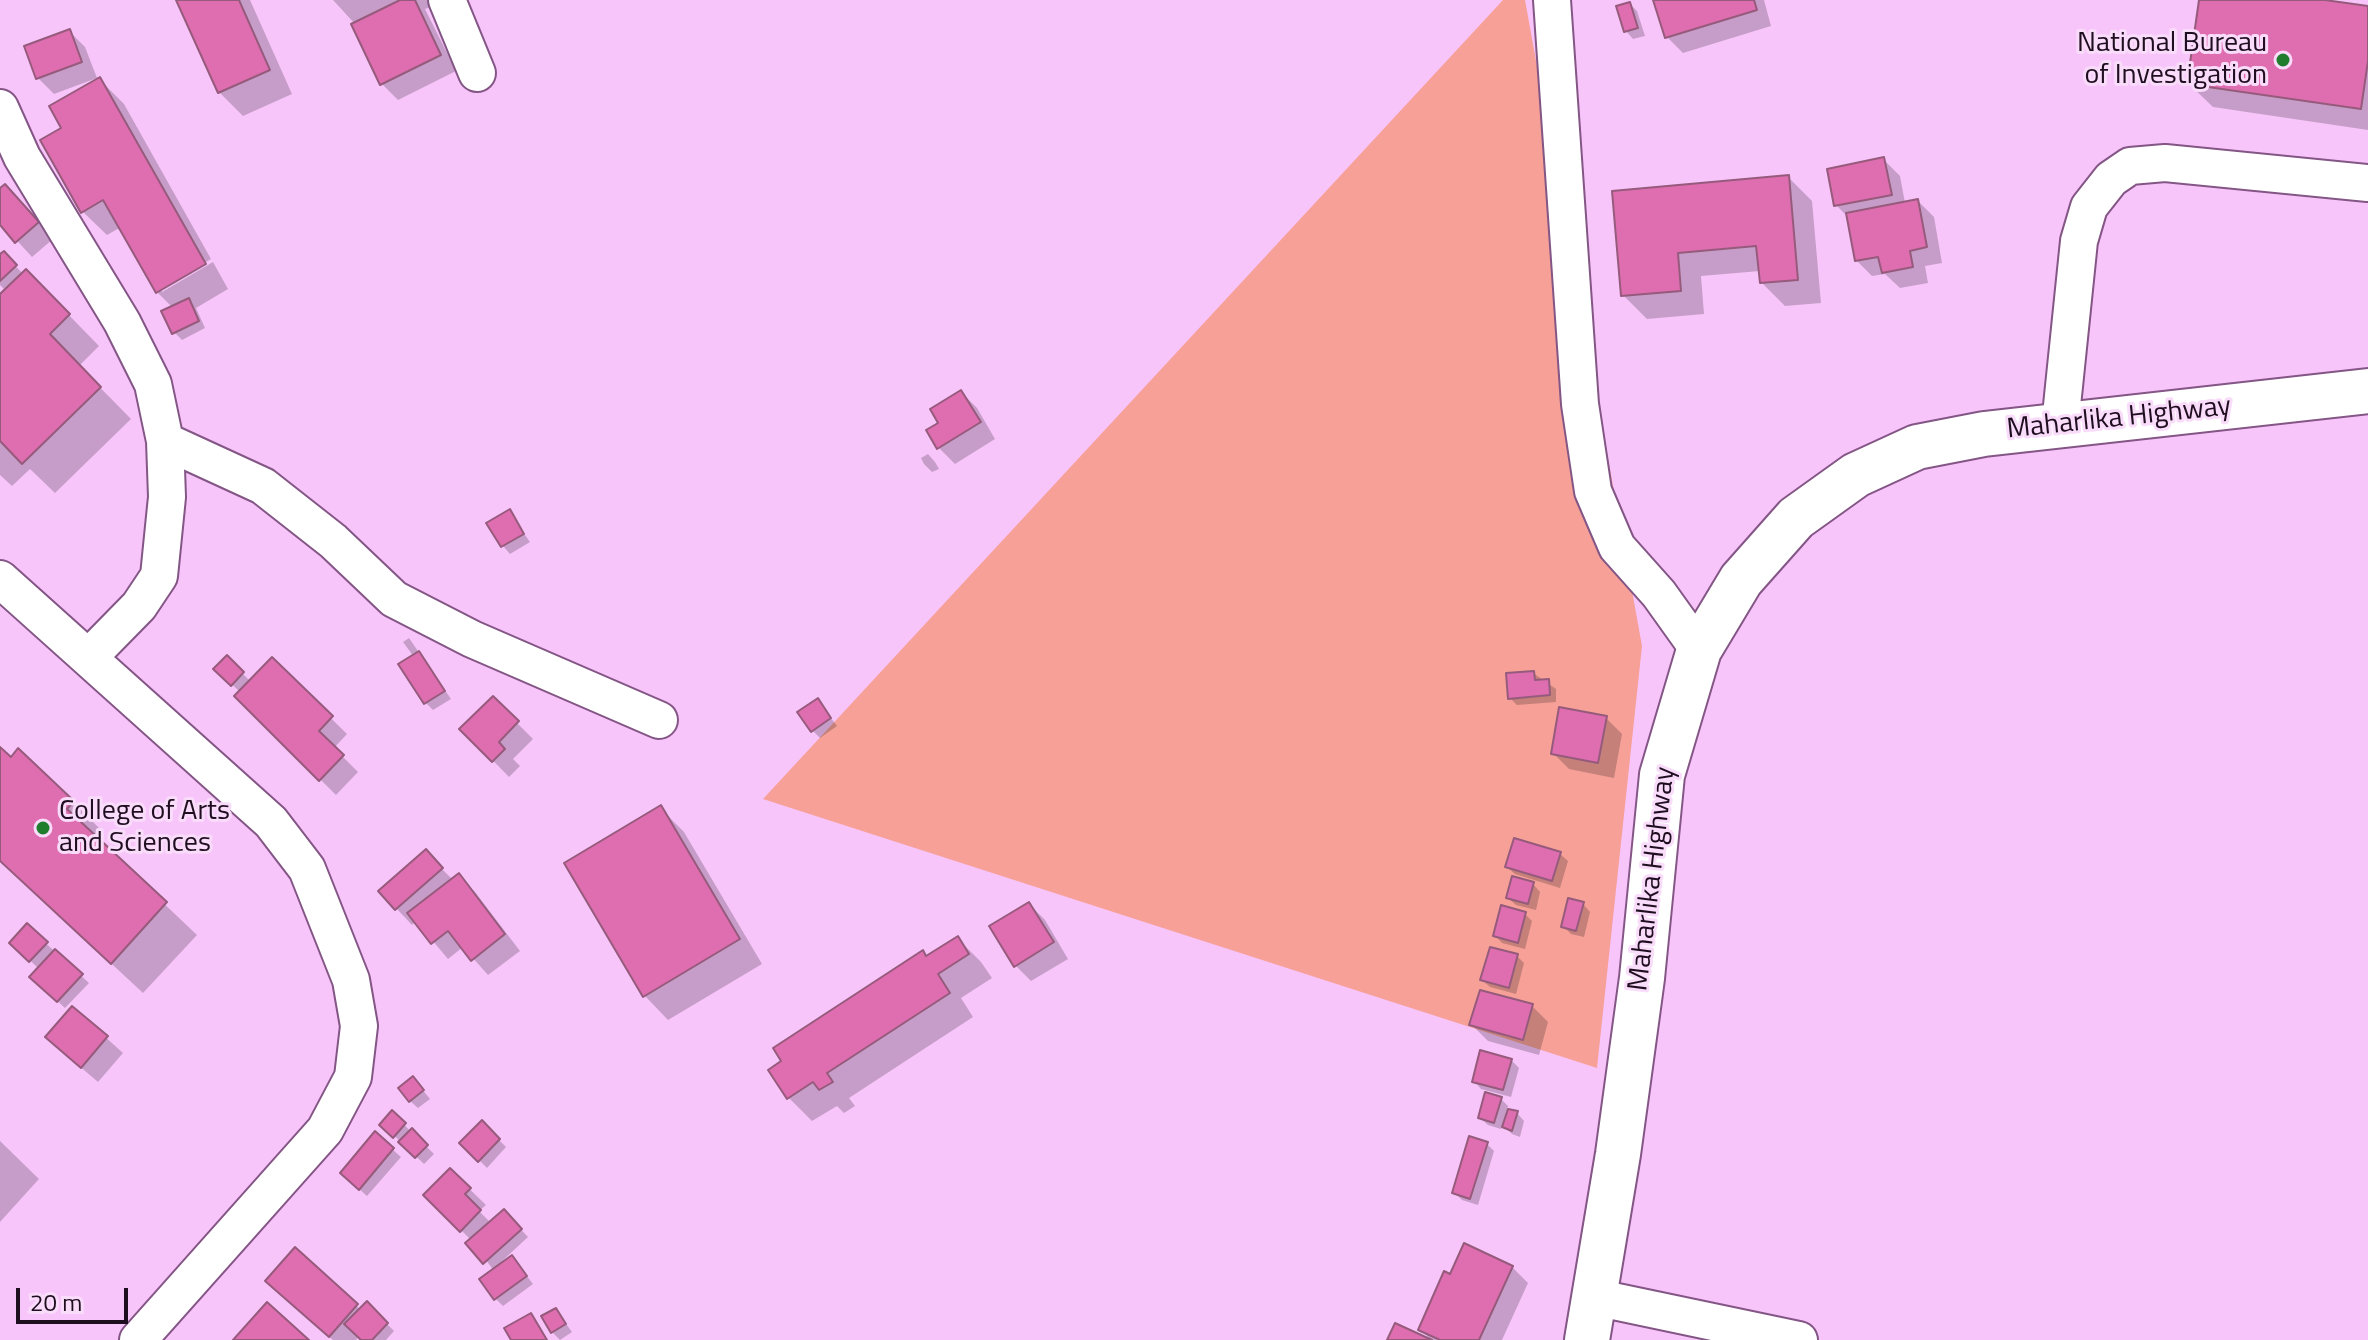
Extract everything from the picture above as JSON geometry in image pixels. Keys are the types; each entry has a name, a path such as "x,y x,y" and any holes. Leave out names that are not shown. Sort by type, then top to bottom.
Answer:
{"highway":[{"name":"Maharlika Highway","path":"1587,1340 1618,1154 1640,992 1662,775 1699,650 1741,580 1796,518 1856,475 1917,447 1984,434 2368,391"}],"street":[{"path":"447,0 477,73"},
{"path":"1552,0 1580,404 1593,491 1617,547 1659,594 1699,650"},
{"path":"0,108 22,157 122,322 153,384 165,441 167,497 159,576 139,606 88,658"},
{"path":"2060,425 2079,241 2089,207 2111,179 2130,166 2165,163 2368,183"},
{"path":"165,441 263,486 333,541 394,599 472,639 659,720"},
{"path":"0,579 271,822 307,869 351,980 359,1026 353,1077 325,1130 138,1340"},
{"path":"1594,1297 1799,1340"}],"shaded area":[{"path":"1503,0 1525,0 1642,646 1597,1068 763,799"}],"building":[{"path":"176,0 239,0 270,70 218,93"},
{"path":"400,0 415,0 441,55 380,85 351,24"},
{"path":"1653,0 1754,0 1757,10 1665,38"},
{"path":"2199,0 2325,0 2368,6 2368,61 2361,109 2187,84"},
{"path":"1630,2 1638,28 1624,32 1616,6"},
{"path":"70,29 82,62 36,79 24,46"},
{"path":"100,77 206,264 156,293 103,200 81,213 40,140 61,128 49,106"},
{"path":"1884,157 1892,195 1834,206 1827,169"},
{"path":"1789,175 1798,280 1760,283 1756,246 1678,253 1681,291 1621,296 1612,191"},
{"path":"5,184 39,222 15,243 0,225 0,188"},
{"path":"1918,199 1927,247 1910,251 1913,267 1882,273 1878,257 1855,261 1846,213"},
{"path":"4,251 17,265 0,281 0,254"},
{"path":"26,269 70,314 50,334 101,387 22,464 0,441 0,294"},
{"path":"189,298 199,321 172,334 161,311"},
{"path":"961,390 981,422 937,449 926,430 938,423 930,409"},
{"path":"510,509 524,534 501,547 486,523"},
{"path":"419,651 445,691 424,704 398,664"},
{"path":"227,655 244,672 231,686 213,669"},
{"path":"272,657 333,716 319,731 344,755 319,781 234,696"},
{"path":"1534,671 1535,680 1549,679 1550,695 1508,699 1506,673"},
{"path":"493,696 519,721 499,742 505,749 492,762 459,729"},
{"path":"818,698 831,718 811,732 797,712"},
{"path":"1559,707 1607,716 1598,763 1551,754"},
{"path":"0,747 11,757 18,748 74,801 67,809 167,902 111,964 0,861"},
{"path":"661,805 740,939 643,997 564,863"},
{"path":"1514,838 1561,852 1552,881 1505,867"},
{"path":"426,849 443,868 395,910 378,891"},
{"path":"459,873 505,934 471,961 448,931 431,944 407,913"},
{"path":"1512,876 1534,882 1528,904 1506,898"},
{"path":"1568,898 1584,902 1576,931 1561,927"},
{"path":"1029,902 1054,942 1014,967 989,926"},
{"path":"1501,905 1526,912 1518,943 1493,936"},
{"path":"27,923 48,942 29,962 9,943"},
{"path":"958,936 969,954 938,974 950,993 827,1073 833,1082 819,1090 813,1082 787,1099 768,1070 781,1061 773,1048 923,950 926,956"},
{"path":"1490,947 1518,954 1509,988 1480,980"},
{"path":"55,949 83,974 57,1002 29,977"},
{"path":"1480,990 1533,1004 1523,1040 1469,1025"},
{"path":"72,1006 108,1036 81,1068 45,1037"},
{"path":"1480,1050 1512,1059 1503,1090 1472,1082"},
{"path":"413,1076 424,1090 409,1102 398,1088"},
{"path":"1485,1092 1502,1097 1494,1123 1478,1118"},
{"path":"1508,1109 1518,1111 1512,1131 1502,1127"},
{"path":"392,1110 406,1123 393,1138 379,1125"},
{"path":"482,1120 500,1139 478,1162 459,1143"},
{"path":"412,1128 428,1145 415,1158 398,1142"},
{"path":"375,1131 394,1148 359,1190 340,1173"},
{"path":"1469,1136 1488,1142 1470,1199 1452,1193"},
{"path":"450,1168 471,1188 465,1194 481,1210 460,1232 423,1195"},
{"path":"504,1209 522,1229 483,1264 465,1243"},
{"path":"1464,1243 1513,1266 1479,1340 1440,1340 1418,1330 1444,1271 1450,1274"},
{"path":"295,1247 358,1304 329,1337 265,1281"},
{"path":"512,1255 527,1276 494,1300 479,1279"},
{"path":"367,1301 388,1323 372,1340 361,1340 344,1324"},
{"path":"267,1302 309,1340 233,1340"},
{"path":"556,1308 566,1324 551,1333 541,1316"},
{"path":"531,1313 547,1340 511,1340 504,1328"},
{"path":"1395,1323 1432,1340 1387,1340"}],"place":[{"name":"National Bureau of Investigation","path":"2283,60"},
{"name":"College of Arts and Sciences","path":"43,828"}]}
